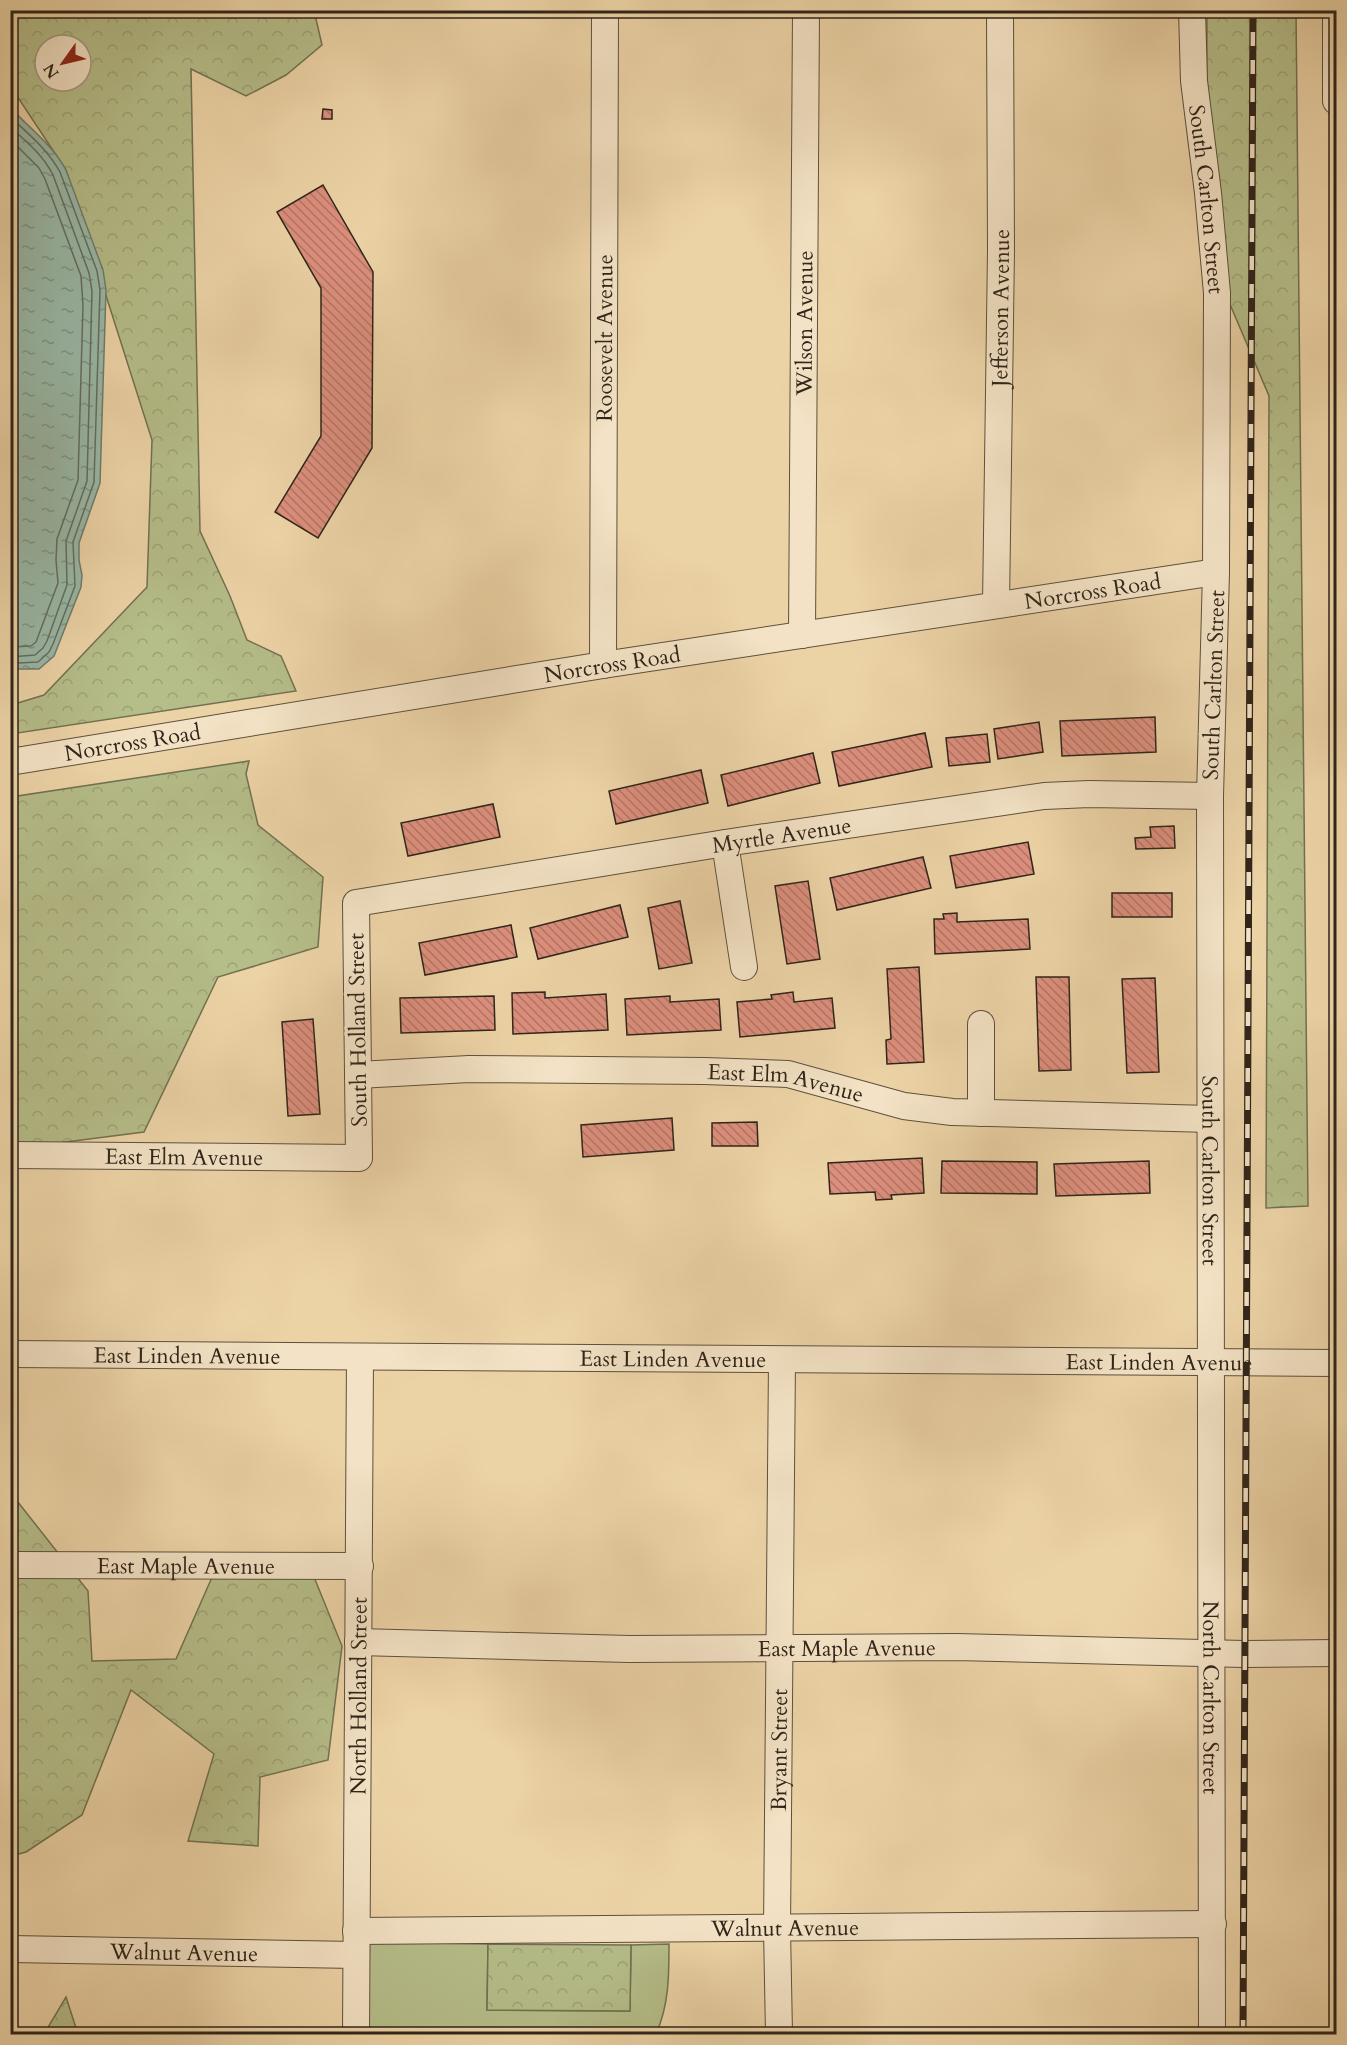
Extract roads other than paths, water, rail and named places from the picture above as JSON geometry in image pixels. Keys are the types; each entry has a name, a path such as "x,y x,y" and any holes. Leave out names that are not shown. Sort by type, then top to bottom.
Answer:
{"street":[{"name":"Roosevelt Avenue","path":"603,665 605,10"},
{"name":"Wilson Avenue","path":"802,635 806,10"},
{"name":"Jefferson Avenue","path":"996,605 1000,10"},
{"name":"South Carlton Street","path":"1192,10 1194,81 1208,192 1217,293 1216,572 1210,796 1210,1362"},
{"path":"1336,10 1336,101"},
{"name":"Norcross Road","path":"10,762 603,665 1216,572"},
{"name":"Myrtle Avenue","path":"356,903 724,843 1044,796 1089,794 1210,796"},
{"path":"724,843 744,967"},
{"name":"South Holland Street","path":"356,903 358,1158"},
{"path":"981,1024 981,1113"},
{"name":"East Elm Avenue","path":"358,1075 469,1069 788,1074 904,1106 952,1112 1210,1119"},
{"name":"East Elm Avenue","path":"10,1155 358,1158"},
{"name":"East Linden Avenue","path":"10,1354 1336,1363"},
{"name":"North Holland Street","path":"356,2034 360,1357"},
{"name":"Bryant Street","path":"779,2034 778,1648 782,1360"},
{"name":"North Carlton Street","path":"1210,1362 1212,2034"},
{"name":"East Maple Avenue","path":"10,1565 360,1566"},
{"name":"East Maple Avenue","path":"358,1642 629,1648 956,1647 1210,1653 1336,1653"},
{"name":"Walnut Avenue","path":"10,1949 356,1943 777,1929 1213,1924"}],"water":[{"path":"11,108 47,144 66,170 103,270 106,290 100,483 79,543 81,587 54,656 39,669 18,669 11,672"}],"railway":[{"path":"1243,2034 1253,10"}]}
